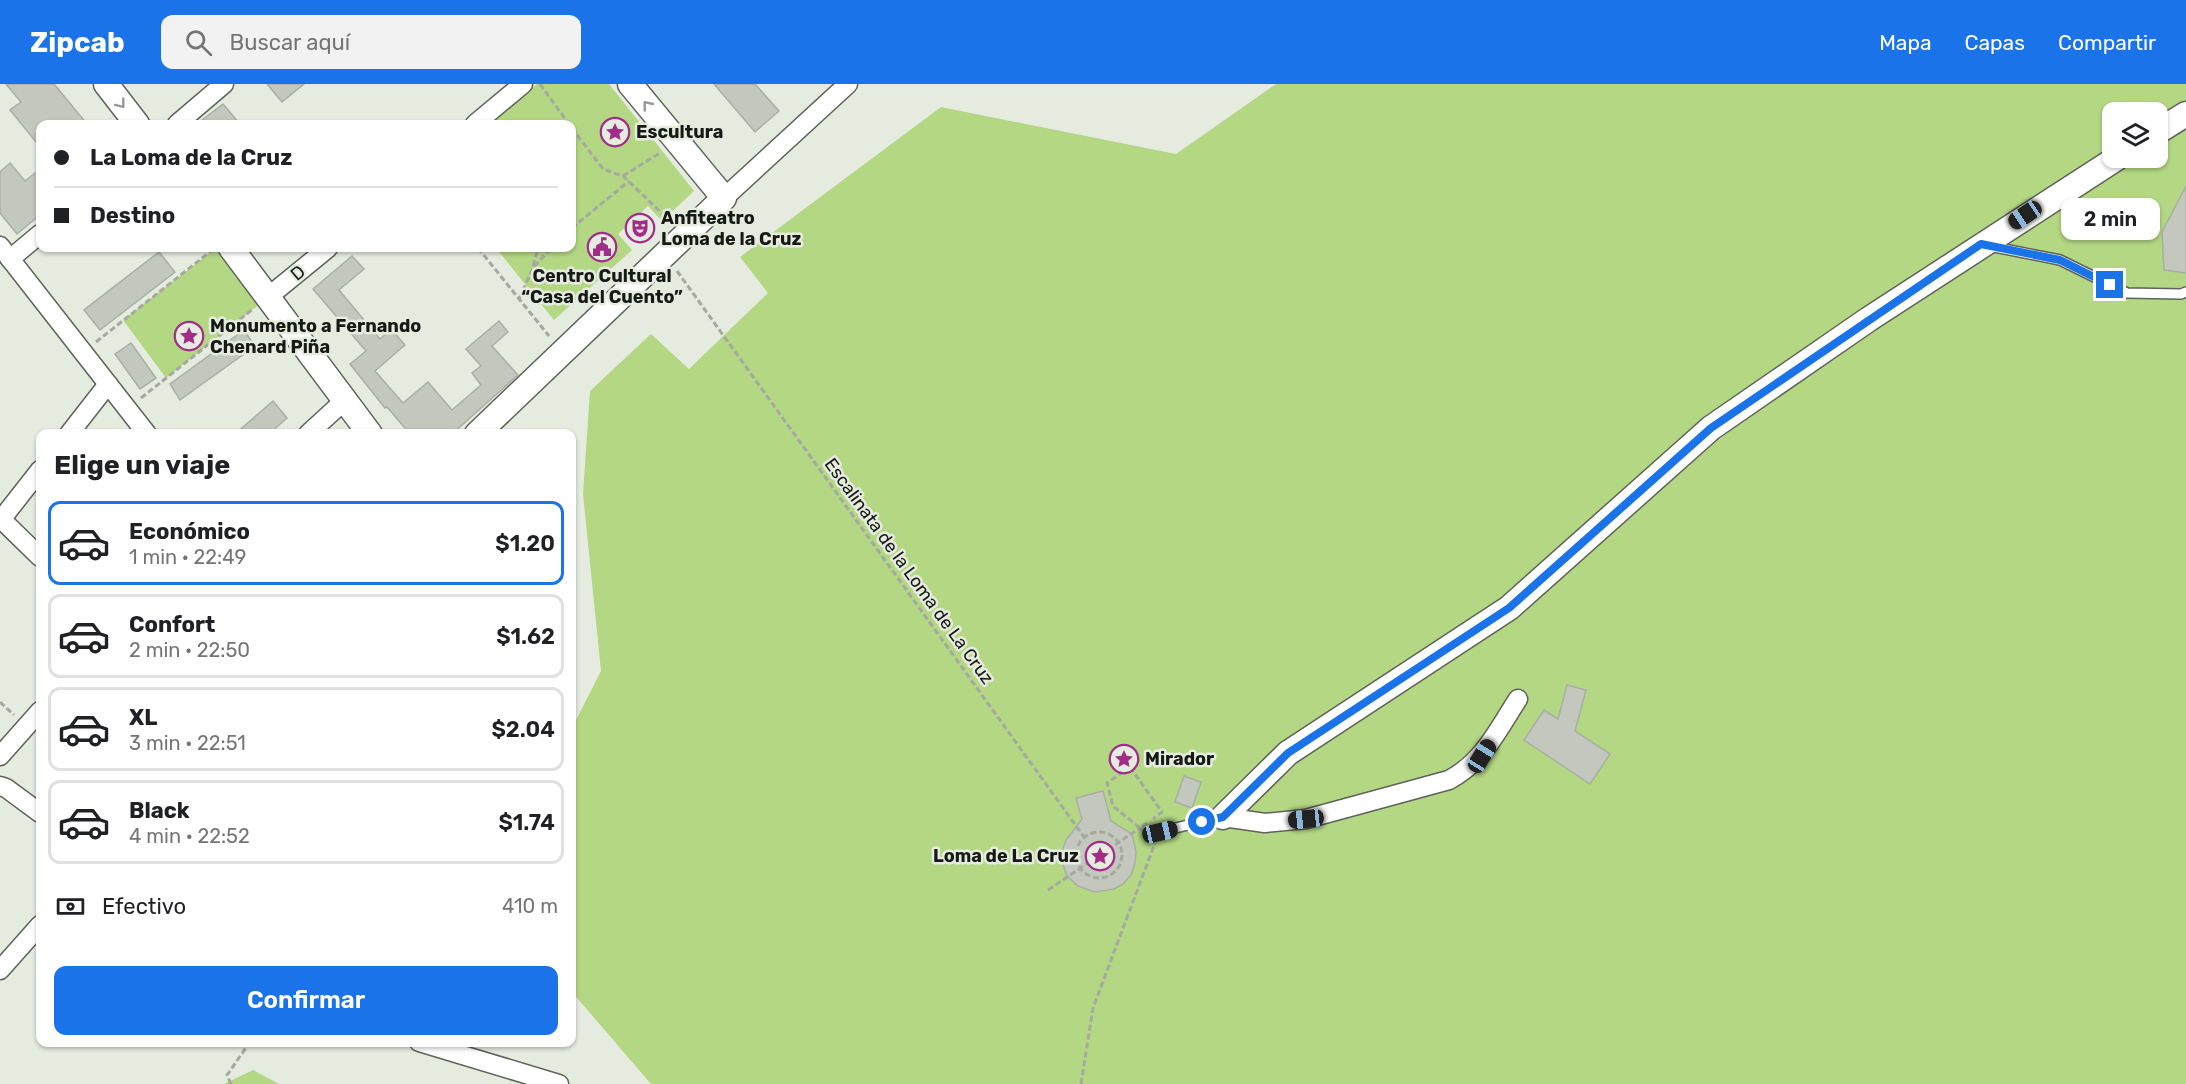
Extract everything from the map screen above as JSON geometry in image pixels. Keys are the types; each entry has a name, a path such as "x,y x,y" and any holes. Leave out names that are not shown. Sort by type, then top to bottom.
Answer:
{"street":[{"path":"106,84 134,120"},
{"path":"182,120 224,84"},
{"path":"480,120 523,84"},
{"path":"630,84 724,198"},
{"path":"482,429 724,198 848,84"},
{"path":"2168,125 2186,114"},
{"path":"1223,817 1288,753 1509,608 1711,428 1981,244 2102,167"},
{"path":"36,236 5,252 143,429"},
{"path":"234,252 366,429"},
{"name":"D","path":"268,297 323,252"},
{"path":"73,429 108,384"},
{"path":"313,429 345,400"},
{"path":"36,475 0,520 36,553"},
{"path":"1223,817 1265,824 1306,819 1449,780 1467,770 1482,756 1518,699"},
{"path":"0,756 36,716"},
{"path":"0,786 36,810"},
{"path":"0,970 36,930"},
{"path":"435,1047 559,1084"}],"lane":[{"path":"1981,244 2060,260 2127,293 2181,294 2186,292"},
{"path":"1160,832 1223,817"}],"path":[{"path":"540,84 566,120"},
{"path":"576,138 603,169 623,176 663,213"},
{"path":"623,176 678,142"},
{"path":"576,225 629,182"},
{"path":"83,352 211,252"},
{"path":"481,252 563,353"},
{"path":"519,299 533,268 536,252"},
{"path":"533,268 547,252"},
{"name":"Escalinata de la Loma de La Cruz","path":"665,255 1084,837"},
{"path":"128,409 268,297"},
{"path":"1048,890 1162,813 1124,759"},
{"path":"1130,767 1107,783 1113,806 1140,828"},
{"path":"1098,832 1113,837 1118,842 1122,858 1115,872 1101,878 1093,877 1080,868 1077,862 1077,849 1084,837 1098,832"},
{"path":"1081,1084 1094,1008 1160,832"},
{"path":"231,1084 228,1075 247,1047"}],"green space":[{"path":"537,84 609,84 694,191 662,221 648,206 618,234 632,250 554,320 499,252 576,252 576,120 490,120"},
{"path":"1276,84 2186,84 2186,1084 651,1084 576,997 576,720 601,671 583,494 590,391 651,334 689,369 768,293 740,257 941,107 1176,154"},
{"path":"211,252 219,252 261,303 166,378 123,320"},
{"path":"253,1070 279,1084 224,1084"}],"building":[{"path":"6,84 54,84 84,120 36,120 36,142 10,110 21,102"},
{"path":"267,84 304,84 282,102"},
{"path":"714,84 755,84 779,111 755,132"},
{"path":"223,104 237,120 202,120"},
{"path":"10,163 25,181 36,172 36,218 17,234 0,213 0,172"},
{"path":"2186,186 2186,273 2164,270 2162,232"},
{"path":"159,252 175,272 100,330 84,310"},
{"path":"352,256 364,269 339,290 380,339 391,329 405,345 375,371 403,403 428,382 452,410 481,385 472,373 481,366 466,349 499,321 508,332 492,346 518,375 458,429 406,429 387,407 385,408 350,364 366,351 313,289"},
{"path":"244,330 255,346 180,400 170,384"},
{"path":"131,343 156,378 140,389 115,354"},
{"path":"273,401 287,418 275,429 241,429"},
{"path":"1567,685 1586,690 1575,731 1610,754 1590,784 1524,740 1544,710 1558,719"},
{"path":"1184,776 1201,782 1192,808 1175,802"},
{"path":"1103,791 1111,821 1132,834 1136,852 1131,875 1123,884 1114,889 1095,892 1078,886 1067,876 1062,862 1062,851 1066,840 1082,819 1076,798"}],"place":[{"name":"Escultura","path":"615,132"},
{"name":"Anfiteatro Loma de la Cruz","path":"640,228"},
{"name":"Centro Cultural “Casa del Cuento”","path":"602,247"},
{"name":"Monumento a Fernando Chenard Piña","path":"189,336"},
{"name":"Mirador","path":"1124,759"},
{"name":"Loma de La Cruz","path":"1100,856"}],"route":[{"path":"1202,822 1223,817 1288,753 1509,608 1711,428 1981,244 2060,260 2110,285"}]}
